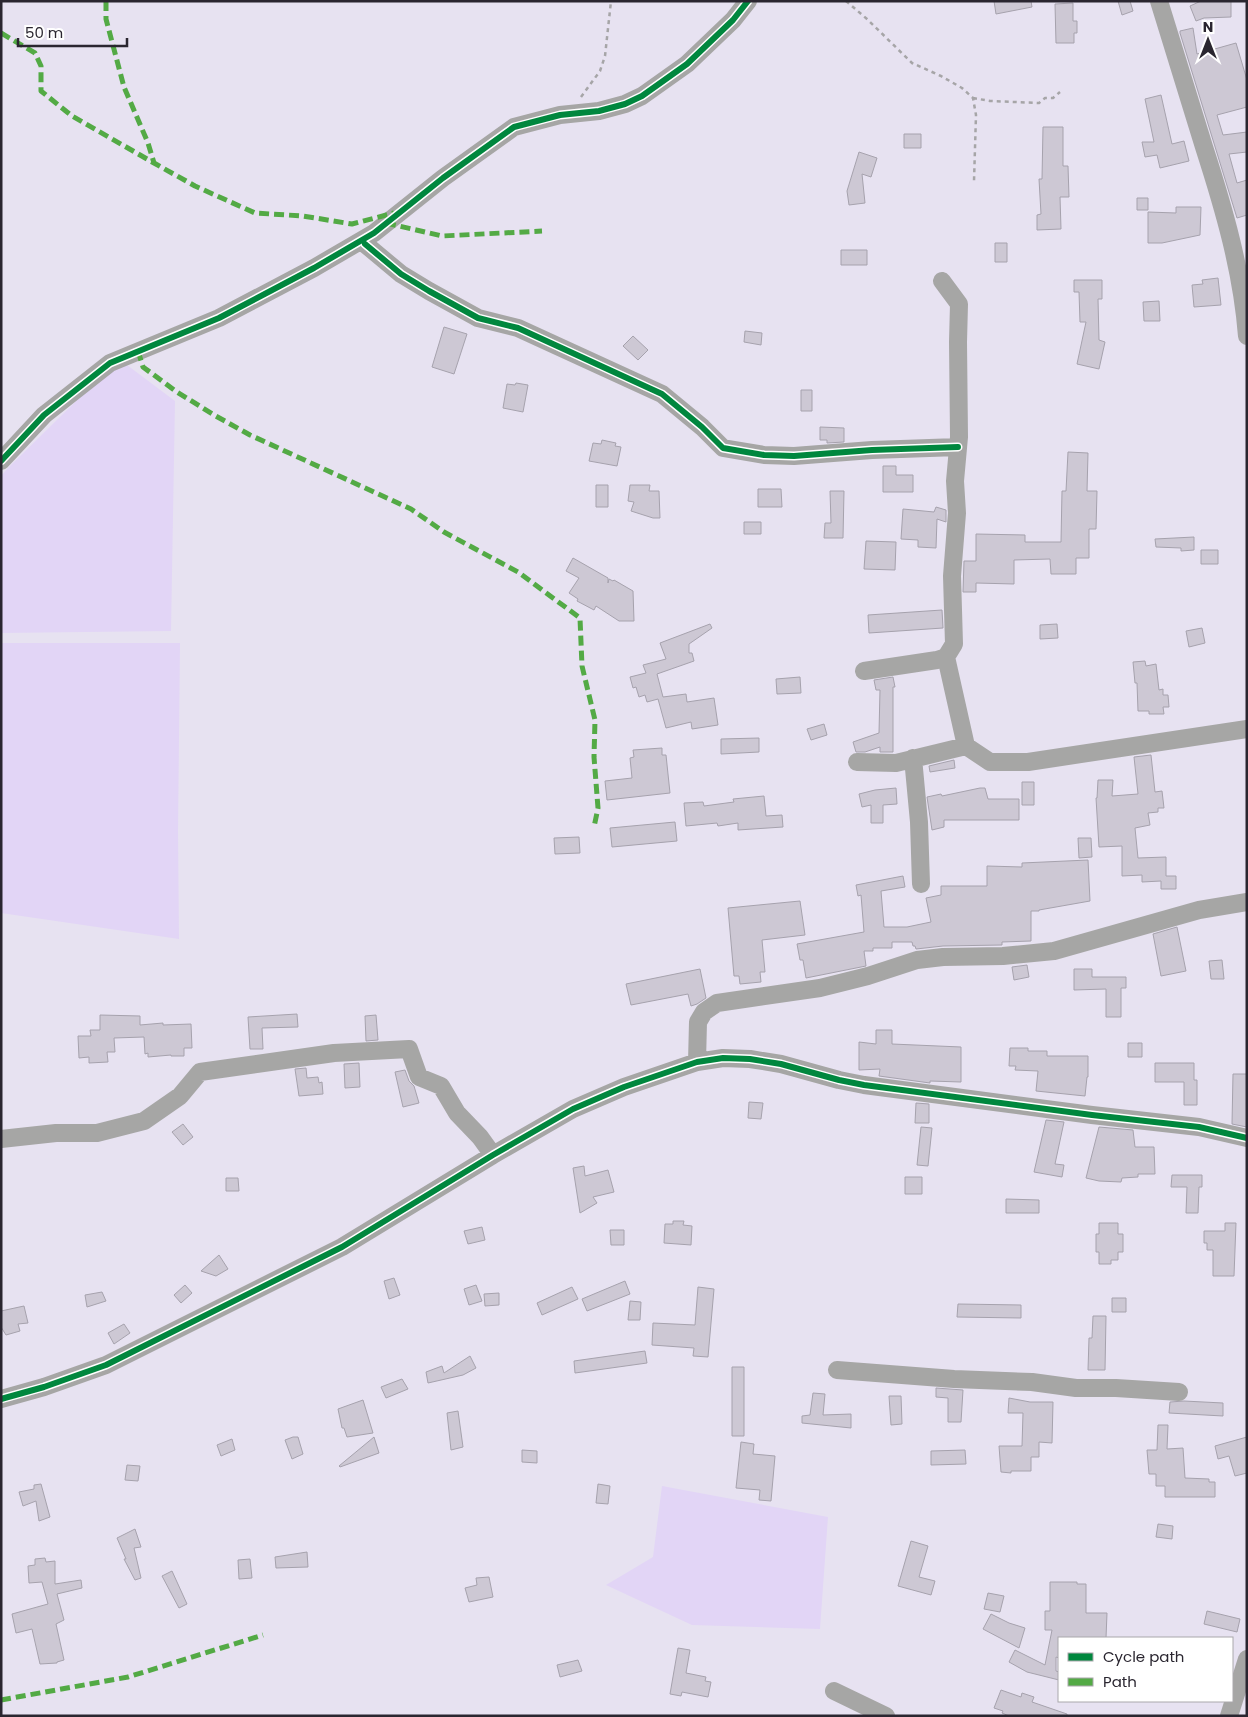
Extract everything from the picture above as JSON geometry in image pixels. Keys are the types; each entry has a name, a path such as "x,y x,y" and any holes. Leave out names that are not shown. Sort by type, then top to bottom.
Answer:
{"street":[{"path":"1,460 44,414 110,363 219,318 314,268 374,233 443,178 514,127 562,115 599,111 624,104 642,96 687,64 733,20 748,1"},
{"path":"1159,1 1220,198 1245,305 1247,336"},
{"path":"365,244 401,274 478,318 518,328 662,394 702,427 723,448 764,455 794,456 958,447"},
{"path":"864,671 946,657 954,644 952,576 958,513 955,481 958,447 959,304 942,281"},
{"path":"946,657 966,746 990,762 1028,762 1247,729"},
{"path":"857,762 896,764 913,758 966,746"},
{"path":"913,758 919,822 921,884"},
{"path":"697,1062 698,1022 704,1012 717,1003 820,988 917,960 943,957 1003,956 1054,951 1199,910 1247,902"},
{"path":"1,1139 56,1133 97,1132 144,1121 180,1096 200,1072 334,1053 410,1049 419,1077 441,1086 457,1113 493,1154"},
{"path":"1,1399 44,1387 106,1365 342,1247 493,1154 573,1109 624,1087 697,1062 723,1058 750,1058 864,1085 1082,1114 1199,1126 1247,1138"},
{"path":"837,1370 954,1379 1032,1382 1076,1388 1116,1388 1179,1392"},
{"path":"1229,1716 1247,1659"},
{"path":"834,1691 886,1716"}],"path":[{"path":"562,115 582,97 600,71 605,56 611,1"},
{"path":"846,1 912,63 962,88 973,98 990,101 1039,103 1045,98 1053,98 1060,92"},
{"path":"973,98 976,115 974,181"}],"shaded area":[{"path":"119,359 175,401 171,631 1,633 1,476"},
{"path":"1,643 180,643 179,939 1,913"},
{"path":"662,1486 828,1517 820,1629 692,1625 606,1585 653,1557"}],"building":[{"path":"994,1 1031,1 1032,7 996,14"},
{"path":"1118,1 1130,1 1133,11 1122,15"},
{"path":"1201,1 1231,1 1231,17 1204,18 1196,21 1190,6"},
{"path":"1073,3 1073,21 1077,21 1077,33 1074,33 1074,43 1056,43 1055,4"},
{"path":"1193,28 1197,54 1236,43 1247,80 1247,107 1217,115 1223,135 1247,132 1247,152 1229,154 1237,183 1247,180 1247,215 1237,218 1180,33 1180,31"},
{"path":"1161,95 1172,144 1184,141 1189,161 1160,168 1157,155 1145,157 1142,142 1154,142 1145,99"},
{"path":"1043,127 1063,127 1063,166 1068,166 1069,197 1060,197 1061,229 1037,230 1037,215 1041,214 1039,179 1042,179"},
{"path":"904,134 921,134 921,148 904,148"},
{"path":"859,152 877,158 871,177 862,174 865,203 849,205 847,191"},
{"path":"1137,198 1148,198 1148,210 1137,210"},
{"path":"1176,207 1201,207 1200,235 1162,243 1148,243 1148,212 1176,213"},
{"path":"995,243 1007,243 1007,262 995,262"},
{"path":"841,250 867,250 867,265 841,265"},
{"path":"1218,278 1221,305 1194,307 1192,285 1203,284 1202,280"},
{"path":"1074,280 1102,280 1102,299 1098,299 1099,340 1105,342 1099,369 1077,364 1086,322 1080,322 1079,292 1074,292"},
{"path":"1159,301 1160,321 1144,321 1143,302"},
{"path":"444,327 467,334 454,374 432,367"},
{"path":"745,331 762,333 761,345 744,342"},
{"path":"633,336 648,350 638,360 623,346"},
{"path":"516,383 528,385 523,412 503,408 507,384 515,385"},
{"path":"801,390 812,390 812,411 801,411"},
{"path":"820,427 844,428 844,442 827,443 827,440 820,440"},
{"path":"602,440 616,443 615,446 621,447 617,466 589,461 593,443 601,444"},
{"path":"1068,452 1088,453 1087,491 1097,491 1096,529 1089,529 1089,558 1076,558 1076,574 1051,574 1050,559 1014,560 1014,584 976,583 976,592 963,592 964,561 976,561 976,534 1025,535 1025,542 1061,542 1062,491 1066,491"},
{"path":"883,466 896,466 896,475 913,475 913,492 883,492"},
{"path":"596,485 608,485 608,507 596,507"},
{"path":"630,485 650,485 649,491 659,491 660,518 653,518 631,511 634,502 628,501"},
{"path":"758,489 781,489 782,507 758,507"},
{"path":"830,491 844,491 843,538 824,538 825,523 831,523"},
{"path":"936,507 946,510 946,522 937,519 936,548 918,547 918,540 901,539 903,509 934,512"},
{"path":"744,522 761,522 761,534 744,534"},
{"path":"1194,537 1194,550 1181,551 1181,548 1156,547 1155,539"},
{"path":"866,541 896,542 895,570 864,569"},
{"path":"1201,550 1218,550 1218,564 1201,564"},
{"path":"573,558 608,578 608,583 609,579 614,580 633,591 634,621 619,621 596,606 594,610 577,601 578,599 569,593 579,578 566,571"},
{"path":"942,610 943,628 869,633 868,615"},
{"path":"710,624 712,628 689,644 689,653 692,653 694,661 657,674 663,697 686,694 687,702 714,698 718,725 692,729 691,722 666,728 658,699 647,702 645,695 639,697 636,687 633,688 630,677 646,673 643,665 666,659 660,643"},
{"path":"1057,624 1058,638 1040,639 1040,625"},
{"path":"1202,628 1205,643 1189,647 1186,631"},
{"path":"1145,661 1146,666 1156,664 1159,690 1163,689 1163,695 1168,695 1169,707 1163,707 1164,714 1149,714 1149,711 1138,711 1137,683 1135,683 1133,662"},
{"path":"800,677 801,693 777,694 776,679"},
{"path":"893,677 895,687 893,687 893,752 880,752 880,747 865,752 856,752 853,742 879,733 880,690 876,690 874,680"},
{"path":"824,724 827,735 811,740 807,729"},
{"path":"759,738 759,752 721,754 721,739"},
{"path":"662,748 662,755 666,755 670,793 607,800 605,781 632,778 630,758 634,757 633,750"},
{"path":"1151,755 1155,792 1162,791 1164,808 1158,808 1158,812 1148,813 1150,825 1135,828 1138,858 1166,857 1166,876 1176,876 1176,889 1161,889 1161,881 1142,882 1142,875 1122,876 1122,846 1099,847 1096,798 1098,780 1113,780 1112,796 1138,794 1134,757"},
{"path":"954,760 955,768 930,772 929,766"},
{"path":"1022,782 1034,782 1034,805 1022,805"},
{"path":"896,788 897,804 883,805 883,823 871,823 871,805 862,807 859,794"},
{"path":"985,788 988,799 1019,799 1019,820 944,820 944,827 932,830 927,797 941,794 942,796"},
{"path":"764,796 766,816 782,815 783,827 738,830 738,823 718,826 717,823 686,826 684,803 703,802 704,806 734,802 733,799"},
{"path":"675,822 677,841 612,847 610,828"},
{"path":"579,837 580,853 555,854 554,838"},
{"path":"1078,838 1091,838 1092,857 1079,858"},
{"path":"1088,860 1090,901 1031,911 1031,941 1002,942 1002,945 943,946 916,949 912,942 892,942 892,948 873,948 873,951 864,951 866,966 806,978 803,960 800,960 797,944 864,932 861,895 858,896 856,885 903,876 905,887 881,891 884,927 907,927 931,922 926,898 941,895 941,886 987,886 987,866 1022,867 1022,863"},
{"path":"800,901 805,935 762,940 765,972 760,972 761,982 740,984 739,976 734,976 728,908"},
{"path":"1177,927 1186,971 1161,976 1153,934"},
{"path":"1222,960 1224,979 1211,979 1209,961"},
{"path":"1027,965 1029,977 1014,980 1012,967"},
{"path":"700,969 706,998 697,1004 691,1006 688,994 631,1005 626,984"},
{"path":"1074,969 1092,969 1092,977 1126,977 1126,988 1121,988 1121,1017 1106,1017 1106,989 1074,990"},
{"path":"297,1014 298,1027 262,1028 263,1049 250,1049 248,1017"},
{"path":"100,1015 140,1016 140,1025 163,1023 163,1025 191,1024 192,1048 184,1048 184,1056 148,1057 148,1053 145,1054 144,1037 114,1038 115,1052 107,1052 108,1062 89,1063 89,1057 79,1058 78,1036 91,1036 90,1030 100,1030"},
{"path":"376,1015 378,1040 366,1041 365,1016"},
{"path":"876,1030 892,1030 892,1044 961,1047 961,1082 930,1081 930,1083 879,1076 880,1069 859,1070 859,1042 876,1044"},
{"path":"1128,1043 1142,1043 1142,1057 1128,1057"},
{"path":"1010,1048 1028,1048 1028,1051 1047,1051 1047,1056 1088,1056 1088,1077 1085,1096 1036,1091 1038,1071 1015,1070 1016,1066 1009,1066"},
{"path":"359,1063 360,1087 345,1088 344,1064"},
{"path":"1155,1063 1194,1063 1194,1080 1197,1080 1197,1105 1184,1105 1184,1082 1155,1082"},
{"path":"306,1068 307,1078 318,1077 319,1083 322,1082 323,1094 299,1096 295,1069"},
{"path":"405,1070 409,1081 414,1086 419,1103 403,1107 395,1072"},
{"path":"1233,1074 1247,1074 1247,1127 1232,1124"},
{"path":"749,1102 763,1103 761,1119 748,1118"},
{"path":"916,1103 929,1104 929,1123 915,1123"},
{"path":"1046,1120 1064,1122 1055,1164 1064,1165 1062,1177 1034,1172"},
{"path":"183,1124 193,1137 183,1145 172,1132"},
{"path":"921,1127 932,1128 928,1166 917,1165"},
{"path":"1099,1127 1133,1130 1135,1147 1154,1147 1155,1174 1138,1174 1138,1177 1122,1178 1121,1182 1099,1181 1086,1178"},
{"path":"584,1166 585,1176 608,1170 614,1192 593,1197 597,1203 580,1213 573,1168"},
{"path":"1172,1175 1202,1175 1202,1187 1199,1187 1198,1213 1186,1213 1187,1187 1171,1187"},
{"path":"905,1177 922,1177 922,1194 905,1194"},
{"path":"226,1178 238,1178 239,1191 226,1191"},
{"path":"1006,1199 1039,1200 1039,1213 1006,1213"},
{"path":"673,1221 684,1221 683,1225 692,1226 691,1245 664,1243 665,1224 673,1224"},
{"path":"1099,1223 1118,1223 1118,1234 1123,1234 1123,1252 1118,1252 1118,1260 1111,1260 1111,1264 1099,1264 1099,1252 1096,1252 1096,1234 1099,1234"},
{"path":"1225,1223 1236,1223 1234,1276 1213,1276 1213,1250 1207,1250 1207,1243 1204,1243 1204,1231 1225,1231"},
{"path":"482,1227 485,1240 468,1244 464,1231"},
{"path":"610,1230 624,1230 624,1245 611,1245"},
{"path":"219,1255 228,1269 216,1276 201,1271"},
{"path":"394,1278 400,1295 389,1299 384,1281"},
{"path":"625,1281 630,1294 587,1311 582,1299"},
{"path":"185,1285 192,1293 181,1303 174,1295"},
{"path":"476,1285 482,1301 469,1305 464,1289"},
{"path":"572,1287 578,1299 542,1315 537,1303"},
{"path":"698,1287 714,1289 708,1357 693,1356 694,1348 652,1345 653,1323 695,1325"},
{"path":"102,1292 106,1301 87,1307 85,1295"},
{"path":"499,1293 499,1305 485,1306 484,1294"},
{"path":"1112,1298 1126,1298 1126,1312 1112,1312"},
{"path":"630,1301 641,1302 640,1320 628,1320"},
{"path":"958,1304 1021,1305 1021,1318 957,1317"},
{"path":"24,1306 28,1323 18,1324 20,1331 6,1335 1,1327 1,1311"},
{"path":"1093,1316 1106,1316 1105,1370 1088,1370 1089,1338 1092,1338"},
{"path":"124,1324 130,1333 114,1344 108,1333"},
{"path":"645,1351 647,1363 575,1373 574,1361"},
{"path":"470,1356 476,1368 463,1375 428,1383 426,1372 442,1366 444,1373"},
{"path":"732,1367 744,1367 744,1436 732,1436"},
{"path":"402,1379 408,1389 386,1398 381,1387"},
{"path":"936,1388 963,1390 961,1422 948,1422 948,1398 936,1397"},
{"path":"813,1393 825,1394 823,1415 851,1414 851,1428 802,1423 802,1416 810,1415"},
{"path":"889,1396 901,1396 902,1424 891,1425"},
{"path":"1009,1398 1030,1402 1053,1402 1052,1443 1039,1442 1039,1457 1031,1457 1031,1471 1001,1472 999,1446 1022,1446 1023,1413 1008,1413"},
{"path":"363,1400 373,1433 347,1437 344,1428 342,1428 338,1409"},
{"path":"1170,1402 1223,1403 1223,1416 1169,1413"},
{"path":"458,1411 463,1447 451,1450 447,1413"},
{"path":"1158,1425 1168,1425 1167,1449 1183,1448 1185,1478 1209,1479 1209,1482 1215,1482 1215,1497 1165,1497 1165,1486 1156,1486 1156,1474 1149,1474 1147,1450 1157,1450"},
{"path":"298,1437 303,1454 292,1459 285,1440"},
{"path":"374,1437 379,1453 339,1466"},
{"path":"1247,1437 1247,1473 1235,1476 1229,1456 1218,1459 1215,1446"},
{"path":"232,1439 235,1450 221,1456 217,1445"},
{"path":"741,1442 754,1444 753,1454 775,1456 771,1501 759,1500 760,1490 736,1488"},
{"path":"522,1450 537,1451 537,1463 522,1462"},
{"path":"965,1450 966,1464 931,1465 931,1451"},
{"path":"127,1465 140,1466 138,1481 125,1480"},
{"path":"41,1484 50,1517 39,1521 36,1501 23,1506 19,1492 34,1489 34,1485"},
{"path":"598,1484 610,1486 608,1504 596,1503"},
{"path":"1158,1524 1173,1526 1172,1539 1156,1537"},
{"path":"135,1529 141,1547 134,1548 141,1578 135,1580 124,1559 126,1559 117,1538"},
{"path":"911,1541 928,1546 919,1577 935,1581 931,1595 898,1586"},
{"path":"307,1552 308,1567 276,1568 275,1557"},
{"path":"45,1558 46,1562 55,1561 55,1584 81,1580 82,1588 57,1594 64,1620 56,1624 64,1660 57,1663 40,1664 32,1629 16,1633 12,1614 48,1604 42,1582 29,1583 28,1566 35,1565 35,1559"},
{"path":"250,1559 252,1578 239,1579 238,1560"},
{"path":"172,1571 187,1604 179,1608 162,1576"},
{"path":"489,1577 493,1597 469,1602 465,1588 477,1585 476,1578"},
{"path":"1050,1582 1077,1582 1077,1584 1086,1584 1086,1613 1107,1613 1106,1637 1058,1637 1056,1671 1058,1672 1058,1680 1027,1672 1009,1662 1015,1650 1045,1665 1052,1630 1045,1630 1045,1611 1050,1611"},
{"path":"988,1593 1004,1596 1000,1612 984,1609"},
{"path":"1207,1611 1240,1619 1237,1632 1204,1624"},
{"path":"991,1614 1025,1628 1019,1648 983,1629"},
{"path":"678,1648 690,1650 686,1673 706,1677 705,1681 711,1682 708,1697 682,1692 681,1696 670,1694"},
{"path":"578,1660 582,1671 560,1677 557,1665"},
{"path":"1001,1690 1021,1697 1022,1693 1034,1697 1032,1702 1067,1714 1067,1716 1009,1716 1002,1713 1003,1711 994,1708"}],"marked path":[{"path":"106,1 106,19 124,87 148,143 154,163"},
{"path":"1,33 35,53 41,66 41,91 72,116 195,186 255,213 303,216 352,224 394,213"},
{"path":"386,223 442,236 542,231"},
{"path":"138,351 143,367 177,392 214,415 250,435 411,509 444,532 518,572 580,618 582,666 595,720 594,757 598,808 594,827"},
{"path":"1,1700 128,1677 263,1635"}],"cycle path":[{"path":"1,461 44,415 110,363 219,318 314,268 374,233 443,178 514,127 560,115 599,111 625,104 642,96 687,64 733,20 748,1"},
{"path":"365,244 401,274 478,318 518,328 662,394 702,427 723,448 764,455 794,456 872,450 958,447"},
{"path":"1,1399 44,1387 106,1365 342,1247 493,1155 573,1109 624,1087 697,1062 723,1058 750,1059 781,1064 864,1085 1199,1127 1247,1138"}]}
